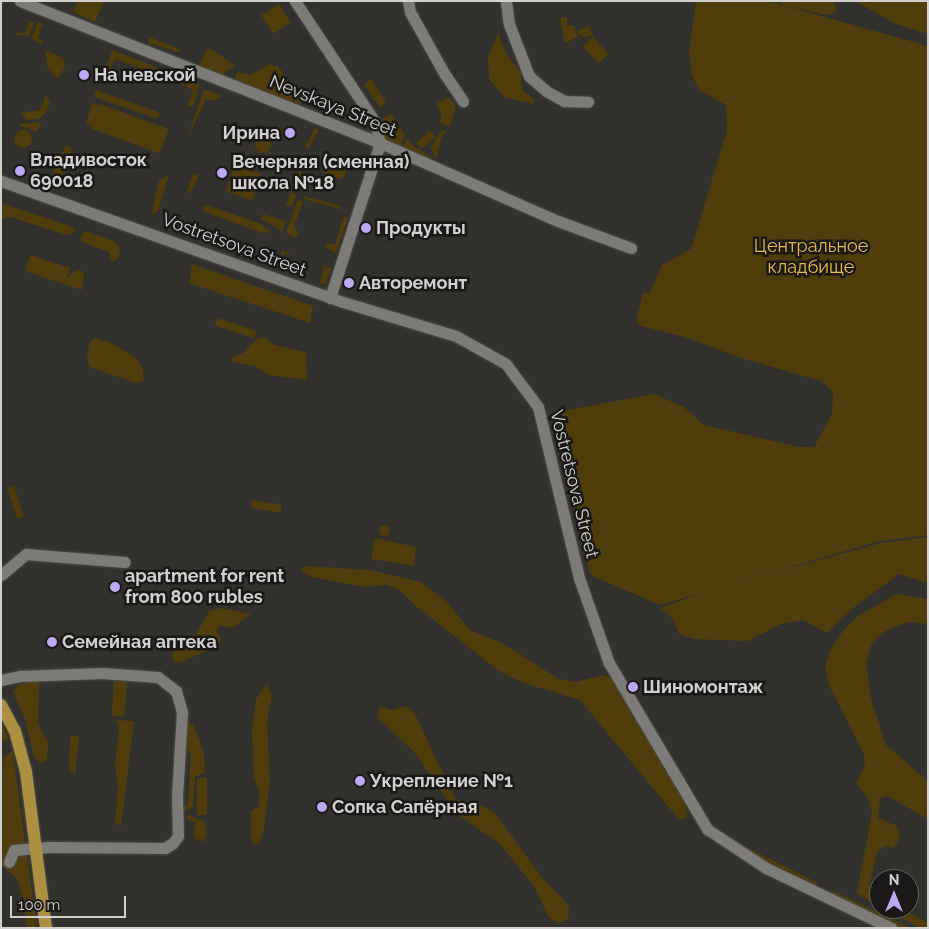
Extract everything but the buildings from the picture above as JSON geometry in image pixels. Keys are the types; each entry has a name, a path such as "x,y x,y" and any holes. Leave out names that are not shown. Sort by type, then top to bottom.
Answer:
{"main road":[{"path":"1,705 20,745 37,848 46,928"}],"street":[{"name":"Nevskaya Street","path":"20,1 380,143 558,221 631,248"},
{"path":"295,1 375,122 380,143 330,298"},
{"path":"408,1 410,12 444,73 463,101"},
{"path":"506,1 509,24 529,76 546,91 564,101 588,102"},
{"name":"Vostretsova Street","path":"1,182 330,298 456,336 494,355 516,374 538,407 579,578 609,663 707,829 766,868 891,928"},
{"path":"1,575 18,557 26,554 125,562"},
{"path":"1,680 20,676 115,673 164,680 176,691 182,712 177,812 178,836 165,848 37,848 14,850 9,862"}],"green space":[{"path":"77,1 104,1 95,22 73,12"},
{"name":"Центральное кладбище","path":"696,1 768,1 928,46 928,535 880,541 660,605 592,576 583,552 555,429 565,427 562,411 654,394 684,407 704,425 799,447 814,447 832,414 833,392 821,381 741,358 685,337 641,326 636,321 643,293 650,293 662,265 691,249 727,131 726,105 699,90 692,75 689,53"},
{"path":"781,1 834,1 837,12 826,15 782,5"},
{"path":"855,1 928,1 928,34 896,24"},
{"path":"279,4 291,23 273,34 261,15"},
{"path":"567,17 567,25 574,26 578,37 564,43 560,18"},
{"path":"30,21 34,23 29,36 16,35 16,32 25,33"},
{"path":"38,22 43,23 38,38 43,42 41,44 31,39"},
{"path":"589,26 593,35 584,38 582,35 579,36 577,31"},
{"path":"498,33 507,55 521,72 522,90 533,98 534,104 504,97 489,79 488,58"},
{"path":"149,37 177,48 181,53 148,43"},
{"path":"593,37 609,54 598,63 583,47"},
{"path":"209,49 235,66 218,77 198,68 206,50"},
{"path":"45,50 63,58 65,67 58,79 48,69"},
{"path":"112,50 199,84 194,105 187,107 193,91 190,88 115,59 107,74 104,74"},
{"path":"269,64 279,67 301,103 299,107 235,79 238,72 251,75"},
{"path":"371,79 386,102 380,108 364,85"},
{"path":"204,89 222,96 215,101 206,99 187,139"},
{"path":"96,90 158,112 160,116 155,118 94,97"},
{"path":"46,95 50,102 46,113 38,119 27,120 20,113 40,110"},
{"path":"448,97 456,106 450,127 440,123 441,113 436,104"},
{"path":"92,103 99,105 93,126 86,124"},
{"path":"100,104 169,129 160,153 91,128"},
{"path":"391,114 405,135 400,148 382,142 377,122"},
{"path":"42,122 37,132 20,126 20,124"},
{"path":"315,128 319,130 309,149 305,148"},
{"path":"19,130 27,130 32,135 30,146 19,148 14,143 14,135"},
{"path":"430,131 435,137 421,149 416,143"},
{"path":"441,131 447,131 442,136 436,160 431,147"},
{"path":"263,137 271,145 263,153 255,145"},
{"path":"408,139 413,146 427,154 430,159 403,152 402,146"},
{"path":"66,145 72,149 59,184 50,179"},
{"path":"313,158 319,164 313,170 307,164"},
{"path":"329,162 347,170 342,179 325,175 323,172"},
{"path":"235,165 261,174 252,201 226,191"},
{"path":"299,171 304,173 298,190 292,186"},
{"path":"193,174 199,176 190,194 187,192"},
{"path":"169,175 158,211 151,215 159,181"},
{"path":"291,190 296,196 292,206 286,206"},
{"path":"303,196 338,205 344,210 307,200"},
{"path":"298,199 303,202 294,226 299,234 294,237 286,233"},
{"path":"1,203 73,227 75,232 67,235 10,217 1,219"},
{"path":"206,205 259,223 271,232 262,233 205,212 202,208"},
{"path":"263,214 286,221 282,233 278,228 261,219"},
{"path":"344,216 348,218 336,253 325,247 327,243 335,244"},
{"path":"85,231 114,241 120,248 118,259 111,262 109,252 81,242 81,235"},
{"path":"283,250 293,255 284,254 281,264 275,268"},
{"path":"30,255 70,268 67,278 76,270 84,272 82,290 25,271"},
{"path":"192,264 313,306 310,323 189,283"},
{"path":"320,265 331,268 325,285 320,283 324,268"},
{"path":"217,318 257,331 254,339 215,326"},
{"path":"264,337 274,345 306,352 307,380 269,375 254,366 232,362 233,356 242,354 257,339"},
{"path":"95,338 110,342 135,357 143,369 144,380 137,383 89,367 87,356 90,341"},
{"path":"14,486 24,516 17,519 7,488"},
{"path":"252,500 282,505 280,513 251,508"},
{"path":"384,524 390,530 384,536 378,530"},
{"path":"928,537 928,583 899,574 852,609 827,633 803,620 781,624 748,641 693,639 679,634 673,619 660,608 713,589 881,543"},
{"path":"375,538 416,547 414,566 371,559"},
{"path":"304,566 370,570 421,582 446,601 471,631 502,643 559,679 576,682 603,675 612,678 686,805 687,817 681,820 675,815 580,700 524,683 499,671 417,607 398,589 386,585 364,587 311,577 301,571"},
{"path":"897,594 928,599 928,624 908,622 885,631 872,643 866,663 871,699 886,745 928,781 928,819 887,796 880,798 878,818 897,826 900,837 894,848 884,846 877,853 873,869 869,869 869,901 857,893 872,812 869,800 856,783 865,765 864,754 829,685 825,667 831,648 843,631 858,616"},
{"path":"221,608 251,614 232,628 219,625 217,631 221,640 218,646 179,663 174,662 172,655 178,643 196,634 210,610"},
{"path":"36,681 39,684 38,723 48,742 47,760 42,763 34,758 26,722 13,692 19,684"},
{"path":"114,681 127,682 125,717 112,716"},
{"path":"267,684 272,695 267,722 270,781 264,828 260,842 254,845 251,839 251,811 259,806 259,791 254,779 252,730 256,699"},
{"path":"380,706 392,710 407,706 415,714 455,799 485,807 495,813 543,879 564,900 569,908 568,919 559,923 549,918 535,888 500,844 457,814 415,753 377,717"},
{"path":"1,718 8,739 5,742 1,739"},
{"path":"116,720 134,721 121,826 115,823 118,786 115,765 119,728"},
{"path":"187,721 194,726 204,752 205,772 195,777 193,807 183,812 182,808 188,804 191,753 184,747"},
{"path":"70,736 79,736 75,775 69,769"},
{"path":"12,751 37,928 27,928 24,902 17,879 1,865 3,758"},
{"path":"197,778 207,778 207,815 197,815"},
{"path":"187,815 204,821 207,832 204,842 194,838 195,822 187,819"},
{"path":"740,844 818,883 815,888 736,846"},
{"path":"833,891 869,908 869,914 834,898"},
{"path":"919,918 928,923 928,928 920,928 903,919"},
{"path":"881,919 892,919 911,928 901,928"}],"place":[{"name":"На невской","path":"84,75"},
{"name":"Ирина","path":"290,133"},
{"name":"Владивосток 690018","path":"20,171"},
{"name":"Вечерняя (сменная) школа №18","path":"222,173"},
{"name":"Продукты","path":"366,228"},
{"name":"Авторемонт","path":"349,283"},
{"name":"apartment for rent from 800 rubles","path":"115,587"},
{"name":"Семейная аптека","path":"52,642"},
{"name":"Шиномонтаж","path":"633,687"},
{"name":"Укрепление №1","path":"360,781"},
{"name":"Сопка Сапёрная","path":"322,807"}]}
